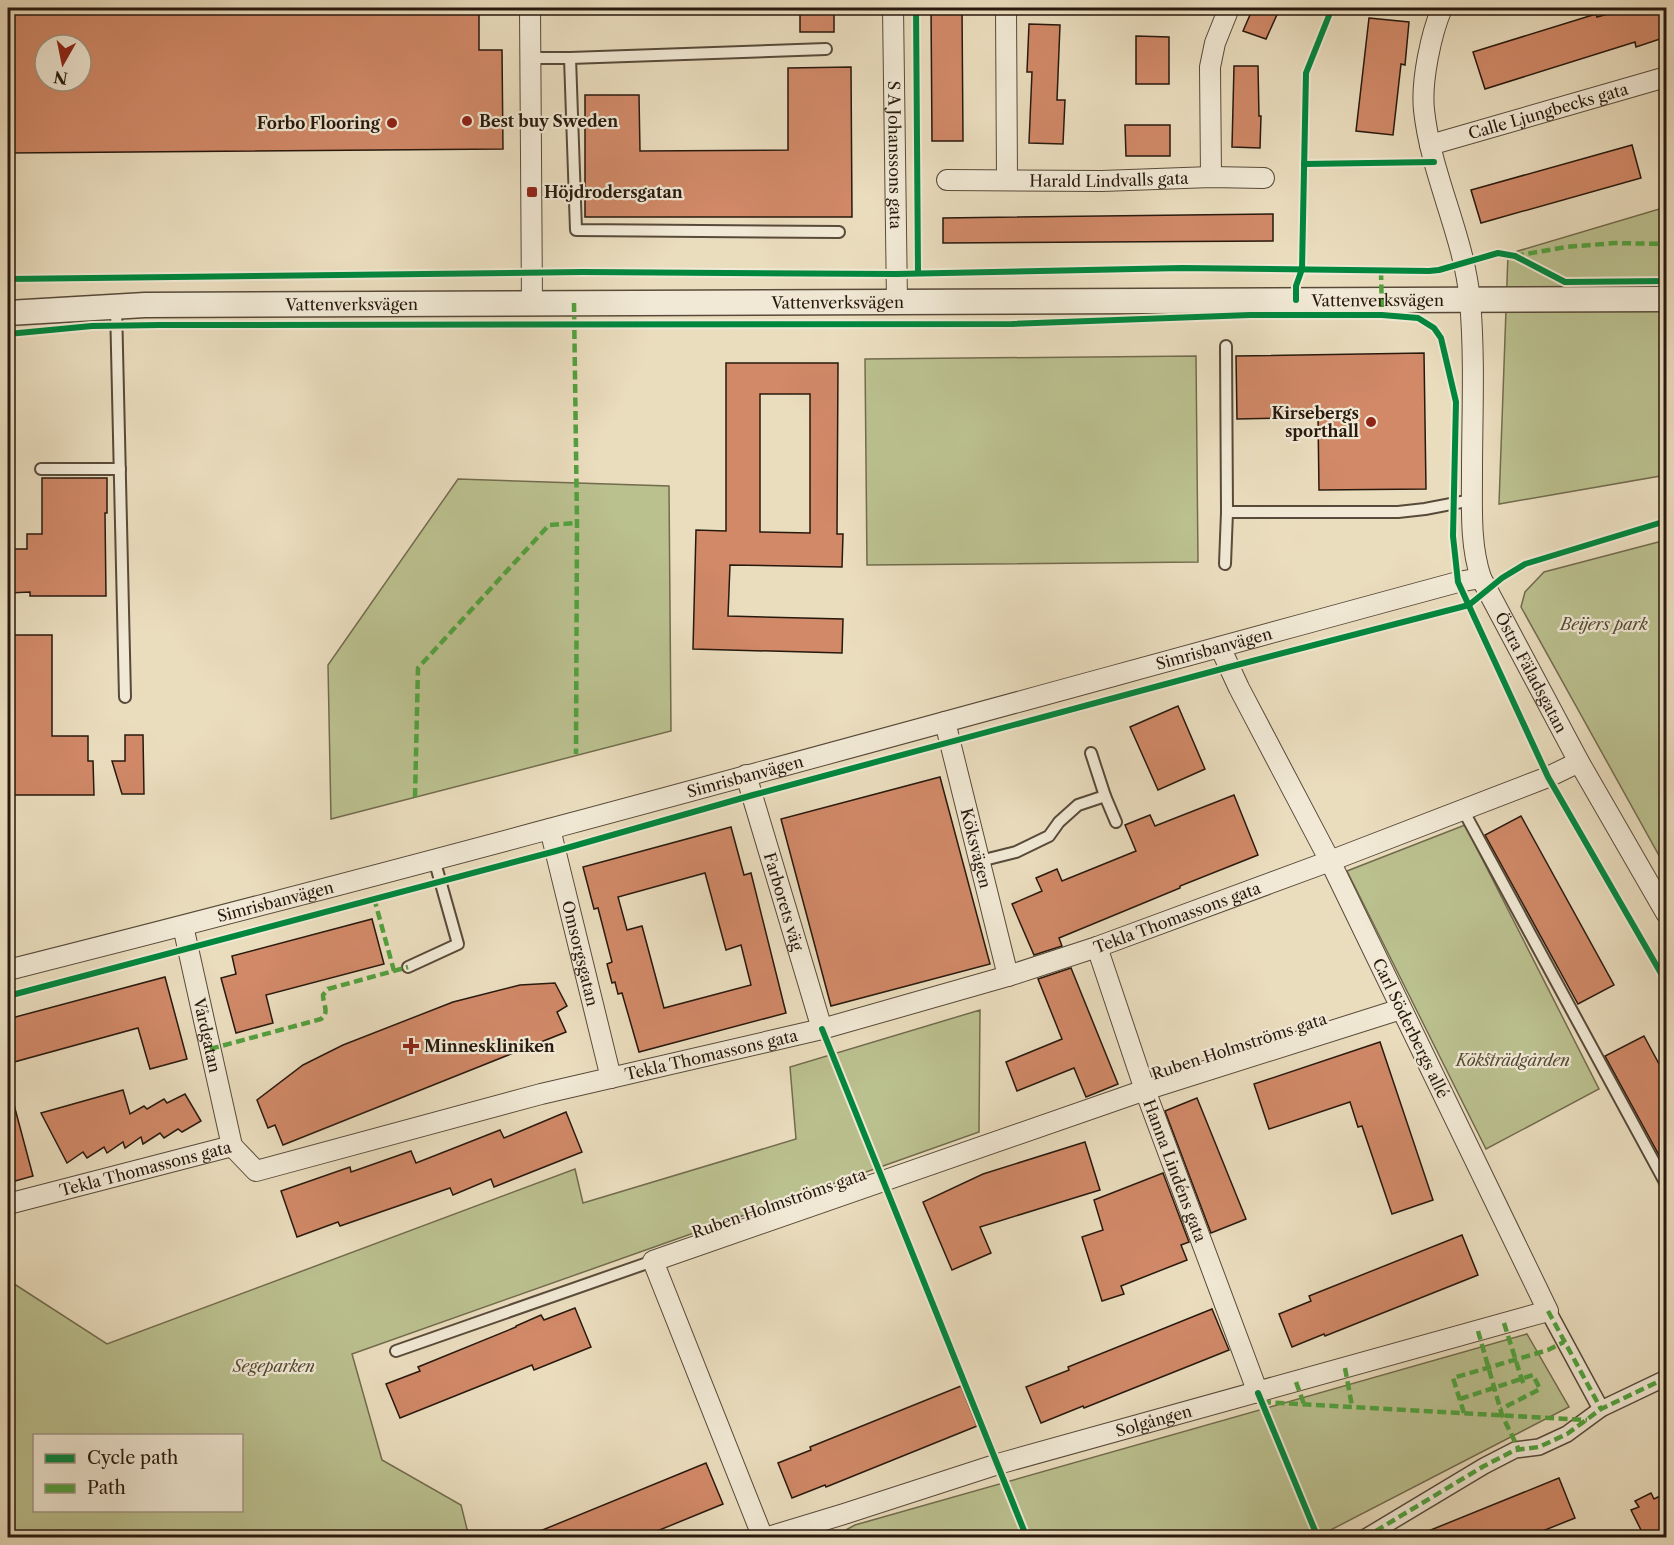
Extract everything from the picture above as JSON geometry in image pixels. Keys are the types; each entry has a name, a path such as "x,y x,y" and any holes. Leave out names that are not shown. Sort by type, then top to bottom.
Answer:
{"street":[{"path":"530,8 532,303"},
{"name":"S A Johanssons gata","path":"893,8 897,302"},
{"name":"Harald Lindvalls gata","path":"1006,8 1007,180"},
{"name":"Harald Lindvalls gata","path":"1211,177 1210,67 1215,44 1229,8"},
{"path":"1442,8 1431,44 1424,108 1430,145 1465,263 1470,300"},
{"name":"Calle Ljungbecks gata","path":"1430,145 1666,77"},
{"name":"Harald Lindvalls gata","path":"947,180 1102,181 1211,177 1264,178"},
{"name":"Vattenverksvägen","path":"8,313 116,306 1666,299"},
{"name":"Östra Fäladsgatan","path":"1470,300 1472,500 1474,549 1481,578 1579,762 1666,912"},
{"name":"Simrisbanvägen","path":"8,970 550,829 1220,646 1458,582 1481,578"},
{"name":"Carl Söderbergs allé","path":"1220,646 1239,688 1330,861 1548,1311 1601,1410"},
{"name":"Köksvägen","path":"945,722 1008,976"},
{"name":"Tekla Thomassons gata","path":"8,1204 232,1146 256,1171 541,1094 822,1029 1008,976 1097,947 1463,810 1548,777 1579,762"},
{"name":"Farborets väg","path":"746,775 822,1029"},
{"name":"Omsorgsgatan","path":"550,829 611,1078"},
{"name":"Vårdgatan","path":"183,926 232,1146"},
{"name":"Hanna Lindéns gata","path":"1097,947 1145,1090 1258,1393"},
{"name":"Ruben Holmströms gata","path":"653,1261 1145,1090 1401,1009"},
{"path":"653,1261 764,1538"},
{"name":"Solgången","path":"764,1538 998,1464 1548,1311"},
{"path":"1364,1538 1484,1466 1515,1450 1539,1447 1567,1434 1601,1410 1666,1378"}],"lane":[{"path":"531,58 826,49"},
{"path":"570,58 576,230 839,232"},
{"path":"116,306 125,697"},
{"path":"1225,564 1226,346"},
{"path":"41,469 120,469"},
{"path":"1227,512 1398,512 1472,500"},
{"path":"1091,753 1116,822"},
{"path":"980,861 1016,852 1049,836 1059,822 1078,806 1105,795"},
{"path":"1463,810 1666,1184"},
{"path":"408,967 458,944 434,859"},
{"path":"396,1351 653,1261"}],"green space":[{"path":"1666,207 1666,475 1499,504 1508,254"},
{"path":"1196,356 1198,562 867,565 865,359"},
{"path":"458,479 669,486 671,731 331,819 328,665"},
{"name":"Beijers park","path":"1666,540 1666,868 1521,607 1525,592 1544,572"},
{"name":"Köksträdgården","path":"1465,825 1599,1089 1486,1149 1347,871"},
{"name":"Segeparken","path":"980,1010 979,1132 352,1354 382,1460 461,1505 469,1537 8,1537 8,1280 107,1344 575,1169 583,1203 796,1139 790,1067"},
{"path":"1527,1334 1569,1407 1317,1537 833,1537 855,1525"}],"building":[{"path":"8,8 479,8 479,50 502,50 503,149 8,153"},
{"path":"800,8 834,8 834,32 800,32"},
{"path":"931,8 962,8 963,141 932,141"},
{"path":"1253,8 1280,8 1266,39 1243,31"},
{"path":"1629,8 1666,8 1666,37 1636,47 1635,42 1485,89 1473,52 1596,14 1597,17"},
{"path":"1369,18 1409,22 1405,65 1401,64 1393,135 1356,131"},
{"path":"1029,24 1060,25 1057,100 1065,100 1063,144 1029,143 1032,72 1027,72"},
{"path":"1136,36 1169,37 1169,84 1136,84"},
{"path":"1234,66 1258,66 1260,148 1232,147"},
{"path":"851,67 852,217 585,217 585,95 639,95 640,151 788,150 788,68"},
{"path":"1125,125 1170,125 1170,156 1126,156"},
{"path":"1632,145 1641,178 1481,223 1471,190"},
{"path":"1273,214 1273,241 943,243 943,218"},
{"name":"Kirsebergs sporthall","path":"1424,353 1426,489 1319,490 1318,417 1237,419 1236,356"},
{"path":"726,363 838,363 837,534 843,534 842,567 730,565 728,616 843,619 842,653 693,649 696,530 726,531","holes":["760,394 810,394 810,533 760,532"]},
{"path":"42,478 107,478 106,596 30,596 30,592 8,593 8,549 27,549 27,534 42,534"},
{"path":"8,635 52,635 52,736 88,736 88,761 93,761 94,795 8,795"},
{"path":"1178,706 1205,769 1158,790 1130,727"},
{"path":"125,735 143,735 144,794 122,794 112,761 125,761"},
{"path":"940,777 990,964 831,1006 781,819"},
{"path":"1234,795 1258,855 1059,938 1062,946 1034,955 1012,904 1042,891 1036,878 1057,869 1062,881 1136,851 1125,825 1150,815 1155,826"},
{"path":"1521,816 1614,985 1578,1004 1485,835"},
{"path":"731,827 744,875 751,873 786,1013 639,1052 622,993 618,994 615,982 612,983 607,964 612,962 598,908 594,909 583,867","holes":["705,873 726,950 741,945 751,985 664,1008 642,926 627,930 618,897"]},
{"path":"372,919 384,964 266,995 273,1023 236,1033 221,978 236,974 232,956"},
{"path":"1071,968 1118,1084 1086,1097 1074,1068 1017,1091 1006,1062 1062,1039 1038,979"},
{"path":"165,977 187,1059 150,1069 138,1028 14,1062 8,1050 8,1019"},
{"path":"555,983 567,1006 557,1012 566,1032 283,1145 275,1125 268,1128 257,1100 303,1065 343,1045 453,1002 520,985"},
{"path":"1644,1036 1666,1077 1666,1168 1605,1056"},
{"path":"1380,1042 1433,1200 1392,1214 1362,1126 1358,1127 1350,1102 1269,1129 1254,1084"},
{"path":"123,1090 130,1114 144,1106 147,1109 164,1099 167,1103 185,1094 201,1121 182,1132 178,1129 164,1138 160,1133 143,1144 141,1137 125,1148 123,1142 107,1153 104,1147 87,1158 83,1152 67,1163 41,1113"},
{"path":"1197,1098 1246,1219 1211,1233 1165,1111"},
{"path":"13,1101 33,1176 8,1183 8,1102"},
{"path":"566,1112 582,1152 494,1187 491,1179 453,1195 450,1188 340,1226 338,1222 297,1237 281,1191 350,1167 351,1172 411,1151 416,1163 500,1130 504,1138"},
{"path":"1085,1142 1100,1190 980,1227 991,1253 952,1270 923,1202 983,1174"},
{"path":"1163,1173 1189,1242 1181,1245 1187,1260 1121,1286 1124,1294 1102,1301 1082,1237 1103,1230 1094,1200"},
{"path":"1462,1235 1478,1275 1292,1347 1279,1314 1311,1301 1309,1296"},
{"path":"575,1308 591,1347 534,1370 532,1365 400,1418 386,1384 420,1371 418,1367 541,1315 544,1320"},
{"path":"1212,1309 1229,1350 1041,1423 1026,1387 1069,1370 1068,1367"},
{"path":"961,1386 977,1426 826,1487 825,1485 792,1498 778,1463 811,1450 810,1447"},
{"path":"706,1463 723,1504 640,1538 523,1538"},
{"path":"1559,1478 1575,1518 1525,1538 1411,1538"},
{"path":"1651,1493 1654,1499 1660,1496 1666,1509 1666,1538 1645,1538 1631,1510 1639,1507 1635,1501"}],"marked path":[{"path":"1515,256 1566,247 1615,243 1666,244"},
{"path":"1381,271 1382,315"},
{"path":"574,303 577,523 576,754"},
{"path":"415,797 418,668 549,525 577,523"},
{"path":"374,898 394,971"},
{"path":"210,1049 321,1019 326,1011 323,995 328,989 408,967"},
{"path":"1548,1311 1601,1409"},
{"path":"1504,1323 1525,1386"},
{"path":"1478,1331 1502,1415 1519,1450"},
{"path":"1464,1413 1453,1378 1548,1350 1564,1342"},
{"path":"1345,1368 1352,1406"},
{"path":"1460,1399 1533,1375 1540,1389 1501,1409"},
{"path":"1364,1538 1484,1466 1515,1450 1539,1447 1567,1434 1601,1409 1666,1378"},
{"path":"1296,1382 1304,1404"},
{"path":"1262,1402 1587,1420"}],"cycle path":[{"path":"916,8 918,272"},
{"path":"1296,300 1296,286 1302,269 1306,73 1332,8"},
{"path":"1304,164 1434,162"},
{"path":"8,279 582,272 896,274 1182,268 1429,271 1498,253 1515,256 1565,282 1666,281"},
{"path":"8,334 92,326 160,325 1012,324 1250,315 1382,315 1418,318 1434,328 1441,338 1456,402 1453,536 1458,582 1548,777 1666,982"},
{"path":"8,996 556,851 753,795 1229,667 1469,605 1502,578 1525,564 1666,521"},
{"path":"822,1029 1027,1538"},
{"path":"1258,1393 1318,1538"}],"place":[{"name":"Best buy Sweden","path":"467,121"},
{"name":"Forbo Flooring","path":"392,123"},
{"name":"Höjdrodersgatan","path":"532,192"},
{"name":"Kirsebergs sporthall","path":"1371,422"},
{"name":"Minneskliniken","path":"411,1046"}]}
